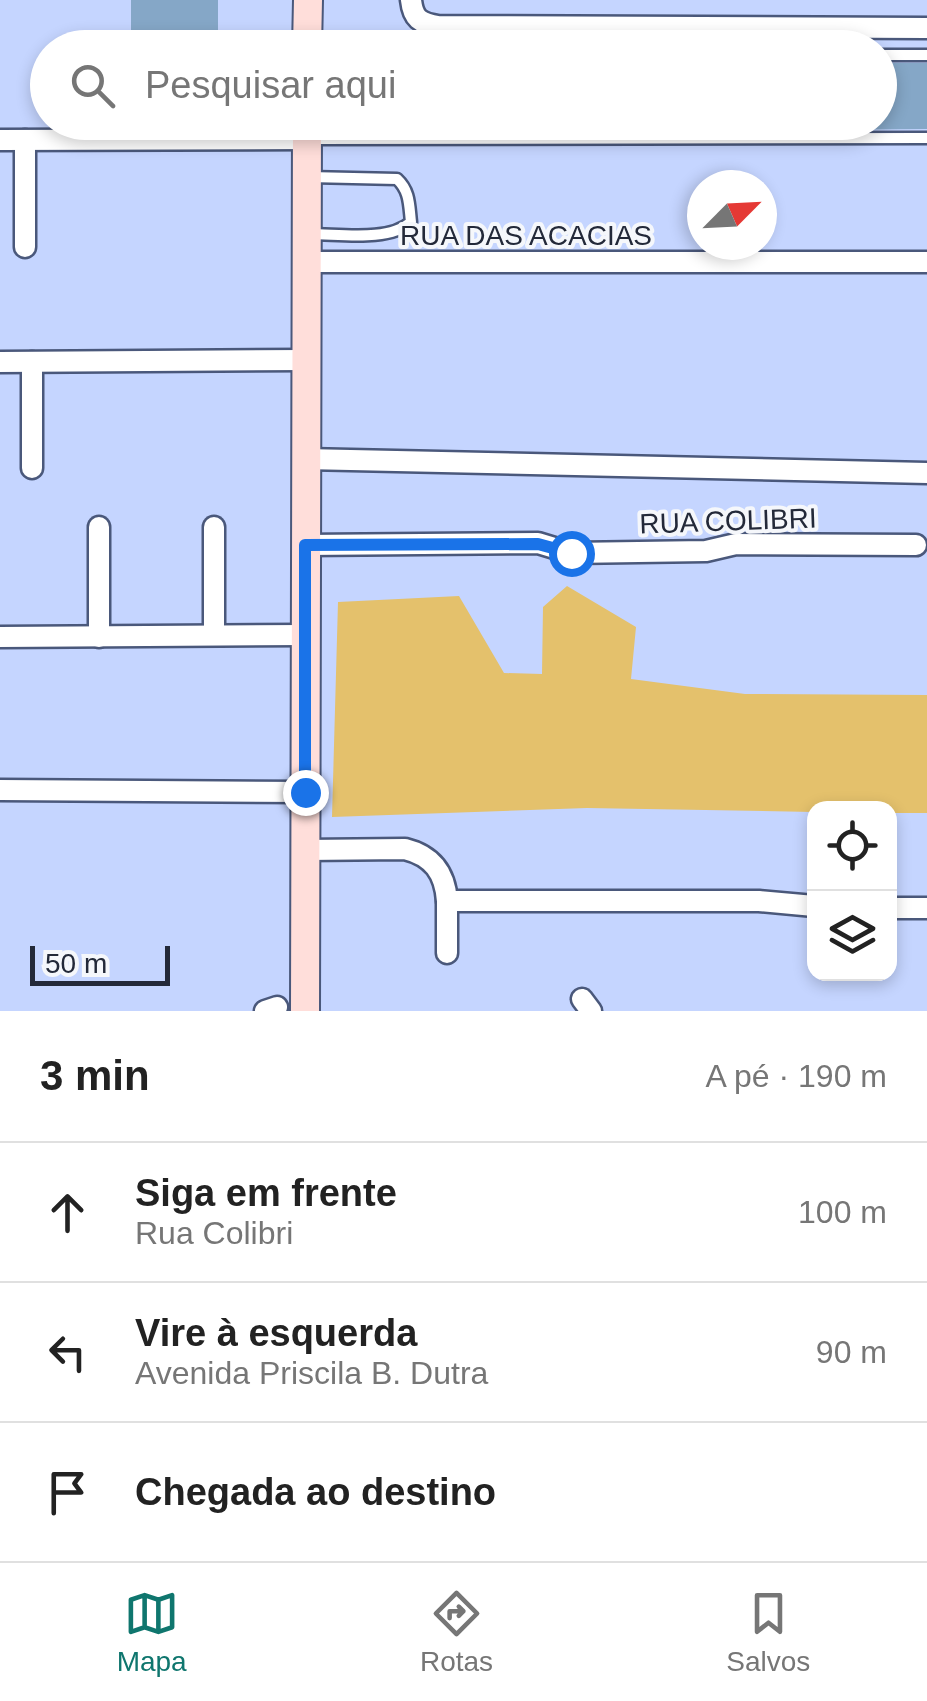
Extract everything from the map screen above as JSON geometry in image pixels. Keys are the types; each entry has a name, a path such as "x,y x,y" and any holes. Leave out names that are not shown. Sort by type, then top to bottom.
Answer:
{"street":[{"path":"308,0 308,30"},
{"path":"411,0 417,19 438,26 927,28"},
{"path":"0,140 30,140"},
{"path":"24,140 25,247"},
{"path":"305,1011 307,140"},
{"name":"RUA DAS ACACIAS","path":"306,262 927,262"},
{"path":"0,362 305,360"},
{"path":"32,362 32,468"},
{"path":"305,459 927,474"},
{"path":"99,527 99,637"},
{"path":"214,527 214,636"},
{"name":"RUA COLIBRI","path":"305,545 538,544 571,553 706,551 736,544 916,545"},
{"path":"0,637 304,634"},
{"path":"0,790 305,792"},
{"path":"306,850 395,848 420,852 432,860 446,886 447,953"},
{"path":"447,901 759,901 807,905"},
{"path":"897,908 927,908"}],"lane":[{"path":"897,55 927,55"},
{"path":"897,138 927,138"},
{"path":"305,234 388,234 411,222 405,187 397,179 307,177"}],"shaded area":[{"path":"567,586 636,627 631,679 745,694 927,695 927,813 897,813 897,801 807,801 807,812 587,808 332,817 338,602 459,596 504,673 542,674 543,607"}],"building":[{"path":"131,0 218,0 218,30 131,30"},
{"path":"897,63 927,63 927,129 897,129"}],"route":[{"path":"305,792 305,545 538,544 571,553"}]}
